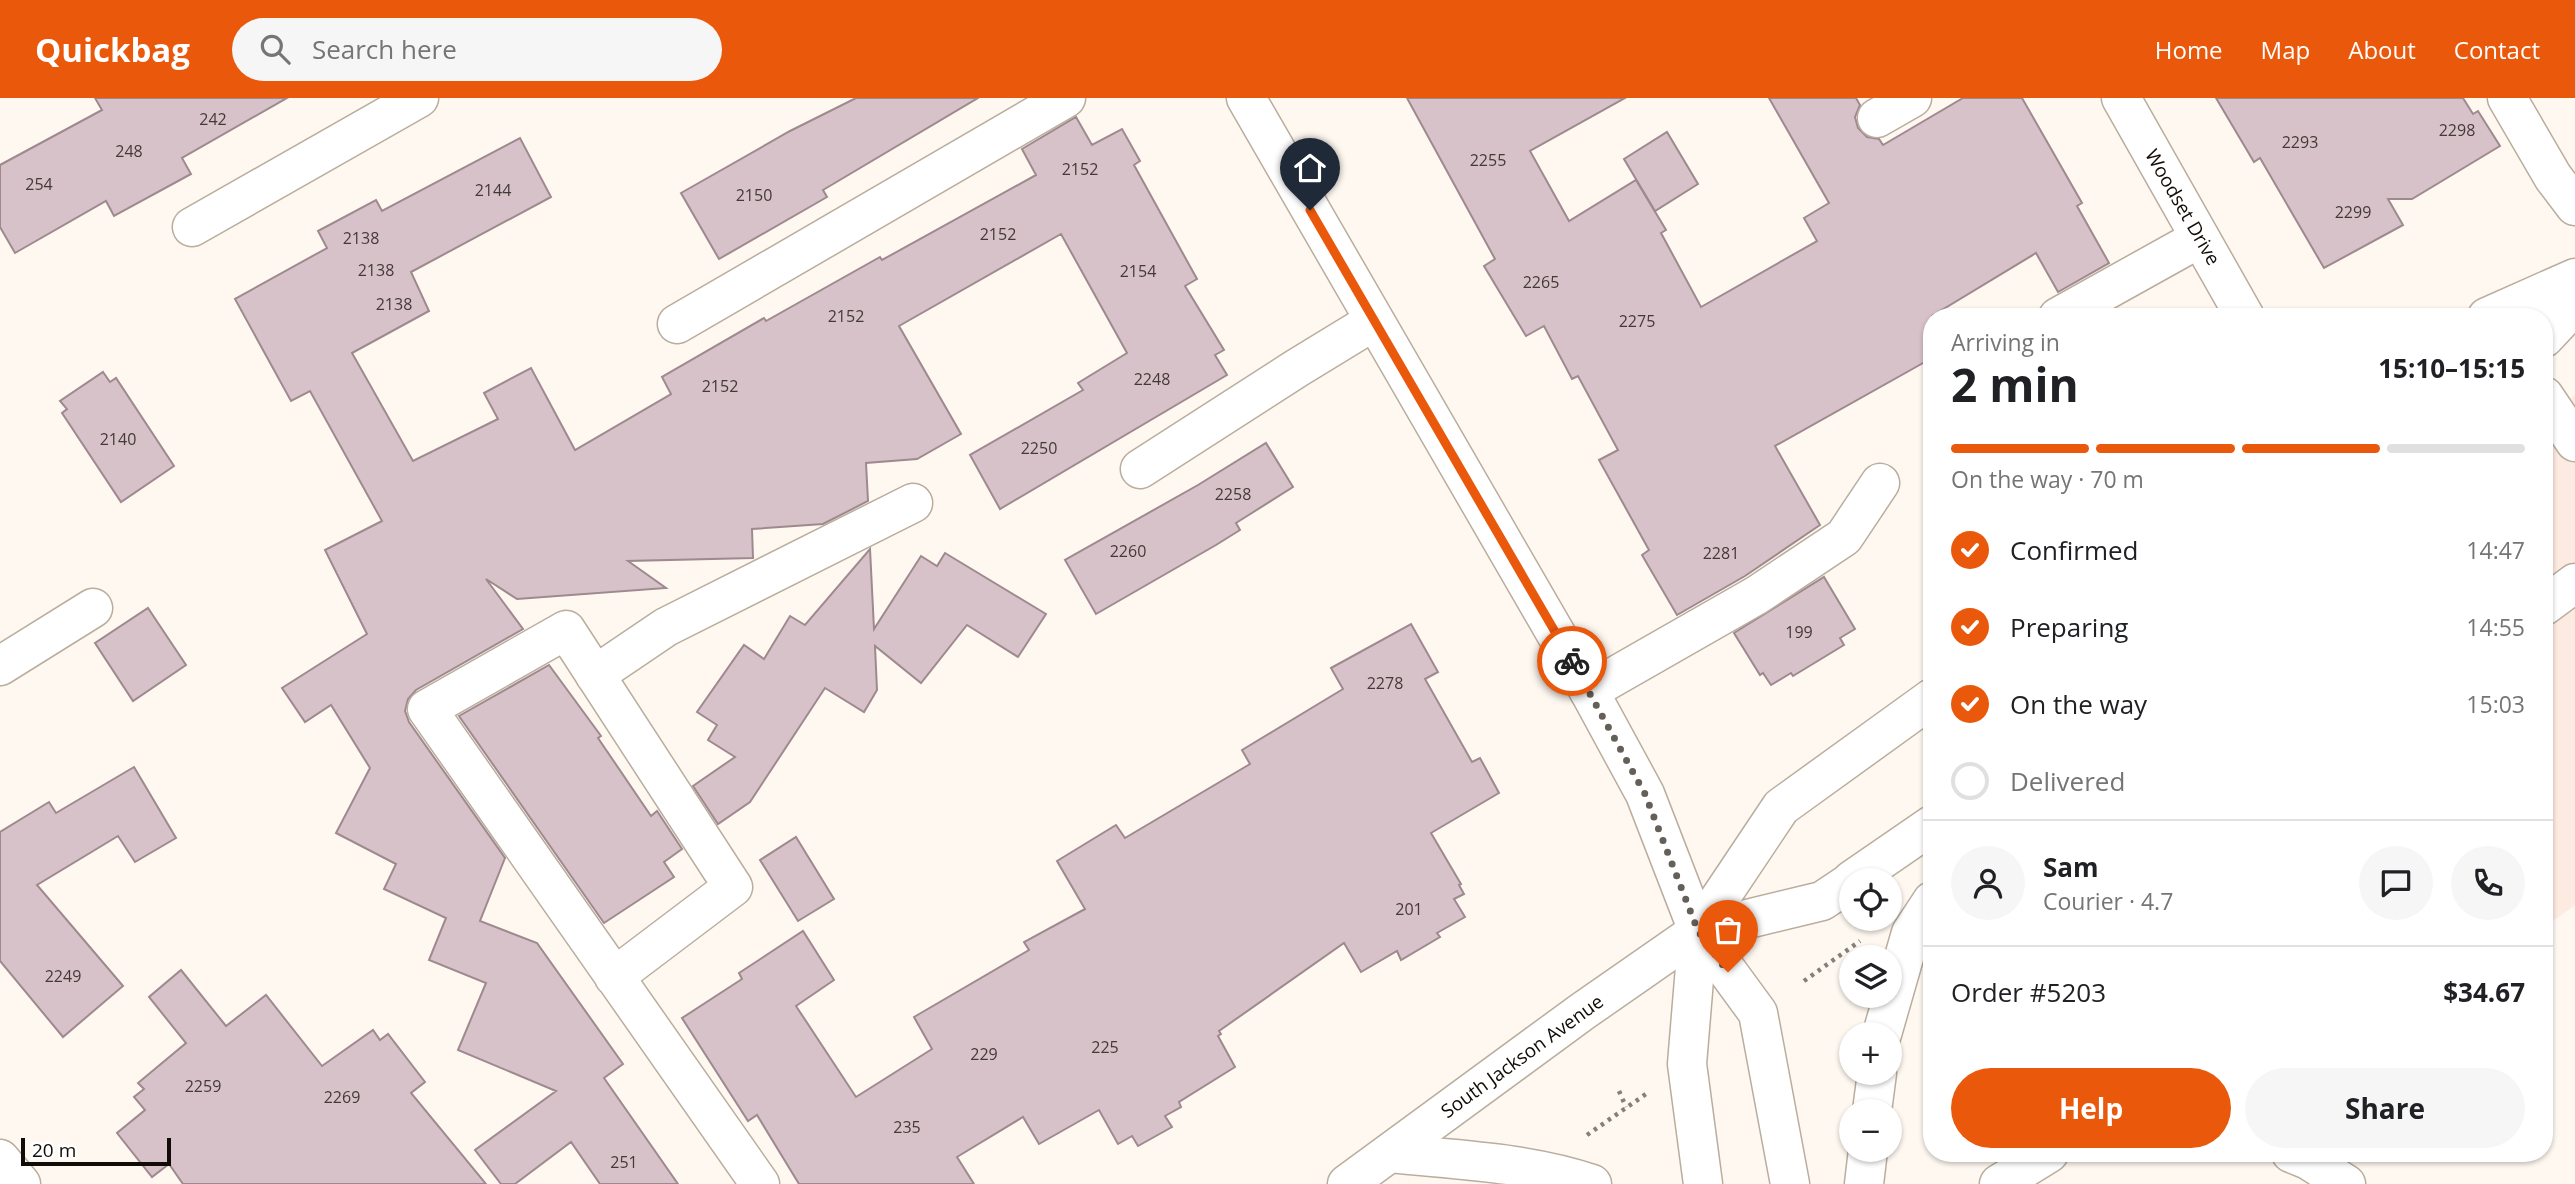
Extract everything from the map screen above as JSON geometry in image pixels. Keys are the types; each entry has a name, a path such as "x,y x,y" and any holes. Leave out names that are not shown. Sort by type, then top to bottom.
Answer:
{"main road":[{"path":"192,227 419,98"},
{"path":"677,324 1066,98"},
{"path":"1247,98 1589,691 1645,794 1698,931 1758,1013 1790,1184"},
{"path":"1877,118 1912,98"},
{"name":"Woodset Drive","path":"2120,98 2240,308"},
{"path":"2507,98 2553,177 2575,206"},
{"path":"2073,308 2200,238"},
{"path":"2507,308 2575,278"},
{"path":"2553,328 2575,304"},
{"path":"1140,469 1374,321"},
{"path":"2553,409 2575,442"},
{"path":"1589,691 1757,595 1844,537 1880,483"},
{"path":"596,676 666,628 913,503"},
{"path":"2553,599 2575,583"},
{"path":"0,666 93,607"},
{"path":"614,976 733,887 566,630 426,709 760,1184"},
{"name":"South Jackson Avenue","path":"1698,931 1781,807 1923,704"},
{"name":"South Jackson Avenue","path":"1871,868 1923,831"},
{"name":"South Jackson Avenue","path":"1348,1184 1583,1011 1698,931 1822,901 1839,890"},
{"path":"1885,1022 1911,933 1923,915"},
{"path":"1698,931 1687,1064 1703,1184"},
{"path":"1390,1153 1510,1167 1568,1176 1592,1184"},
{"path":"0,1159 21,1184"},
{"path":"1864,1184 1867,1162"},
{"path":"1999,1184 2034,1162"},
{"path":"2311,1162 2346,1184"}],"path":[{"path":"1804,981 1868,936"},
{"path":"1619,1090 1626,1107"},
{"path":"1581,1139 1646,1094"}],"shaded area":[{"path":"2575,395 2575,905 2553,921 2553,412"}],"building":[{"path":"95,98 287,98 182,158 191,174 114,216 106,201 15,253 0,227 0,165 102,110"},
{"path":"856,98 978,98 823,190 827,197 719,259 681,193 790,131"},
{"path":"1407,98 1625,98 1530,151 1569,221 1636,180 1666,230 1661,233 1701,307 1817,241 1804,218 1829,203 1769,98 1856,98 1860,105 1855,117 1858,128 1867,137 1879,139 1883,145 1963,98 2022,98 2082,203 2077,206 2109,263 2058,292 2036,253 1945,308 1923,308 1923,363 1775,446 1820,525 1745,576 1677,615 1642,555 1649,550 1599,460 1618,450 1578,376 1572,379 1544,326 1526,336 1484,266 1495,259"},
{"path":"2216,98 2463,98 2473,114 2478,111 2500,146 2412,199 2388,199 2403,225 2324,268 2260,158 2254,162"},
{"path":"1076,117 1092,145 1122,129 1140,161 1134,165 1197,279 1185,286 1224,350 1215,355 1227,375 1000,509 970,455 1083,390 1078,383 1127,353 1061,234 899,326 961,434 917,459 866,463 868,501 823,524 752,529 753,558 628,561 666,588 517,599 486,579 523,629 416,690 408,699 405,711 409,722 505,858 480,921 537,943 623,1064 604,1078 678,1184 600,1184 571,1142 515,1184 501,1184 475,1150 556,1091 458,1050 486,983 429,960 446,918 384,889 396,864 336,833 370,768 331,705 305,722 282,688 367,634 325,550 382,521 310,391 291,401 235,299 327,248 318,231 376,200 382,211 520,138 551,197 411,272 429,311 352,353 413,461 498,419 484,393 531,368 575,450 671,394 662,377 764,318 766,321 1036,175 1022,149"},
{"path":"1667,132 1698,184 1655,211 1624,159"},
{"path":"103,372 110,382 116,378 174,466 121,502 62,413 67,409 60,401"},
{"path":"1266,443 1293,487 1236,523 1240,530 1096,614 1065,560"},
{"path":"870,549 874,629 921,556 937,566 945,553 1046,614 1018,657 967,625 921,683 875,646 877,690 864,712 825,688 750,802 718,824 693,786 735,757 708,740 717,725 697,712 744,645 764,659 790,616 805,625"},
{"path":"1824,577 1855,629 1840,638 1844,645 1793,676 1791,673 1771,685 1763,673 1760,675 1734,633"},
{"path":"148,608 186,665 133,701 95,643"},
{"path":"1411,624 1438,672 1425,679 1472,762 1480,758 1499,793 1431,833 1461,884 1459,885 1464,894 1454,899 1465,917 1437,933 1440,937 1401,960 1397,951 1361,972 1344,943 1219,1031 1221,1034 1218,1036 1235,1067 1179,1102 1181,1107 1165,1116 1172,1127 1138,1146 1132,1136 1118,1144 1099,1110 1039,1144 1023,1117 957,1157 974,1184 799,1184 757,1115 748,1121 682,1018 742,979 739,973 803,931 834,980 796,1006 856,1097 932,1049 914,1017 1029,950 1024,942 1085,909 1057,861 1116,825 1125,838 1250,764 1242,750 1343,689 1331,668"},
{"path":"549,665 601,736 598,738 651,816 657,811 682,849 664,862 674,877 604,923 459,716"},
{"path":"134,767 176,838 135,862 118,836 37,885 123,986 63,1037 0,961 0,832 49,802 56,813"},
{"path":"796,837 834,899 798,921 760,860"},
{"path":"181,970 226,1026 266,995 322,1066 373,1030 380,1040 388,1034 425,1082 411,1093 486,1184 183,1184 169,1164 152,1177 117,1133 145,1110 134,1097 144,1089 138,1083 186,1043 149,997"}],"way so far":[{"path":"1572,661 1645,794 1698,931 1728,972"}],"route":[{"path":"1310,210 1572,661"}]}
